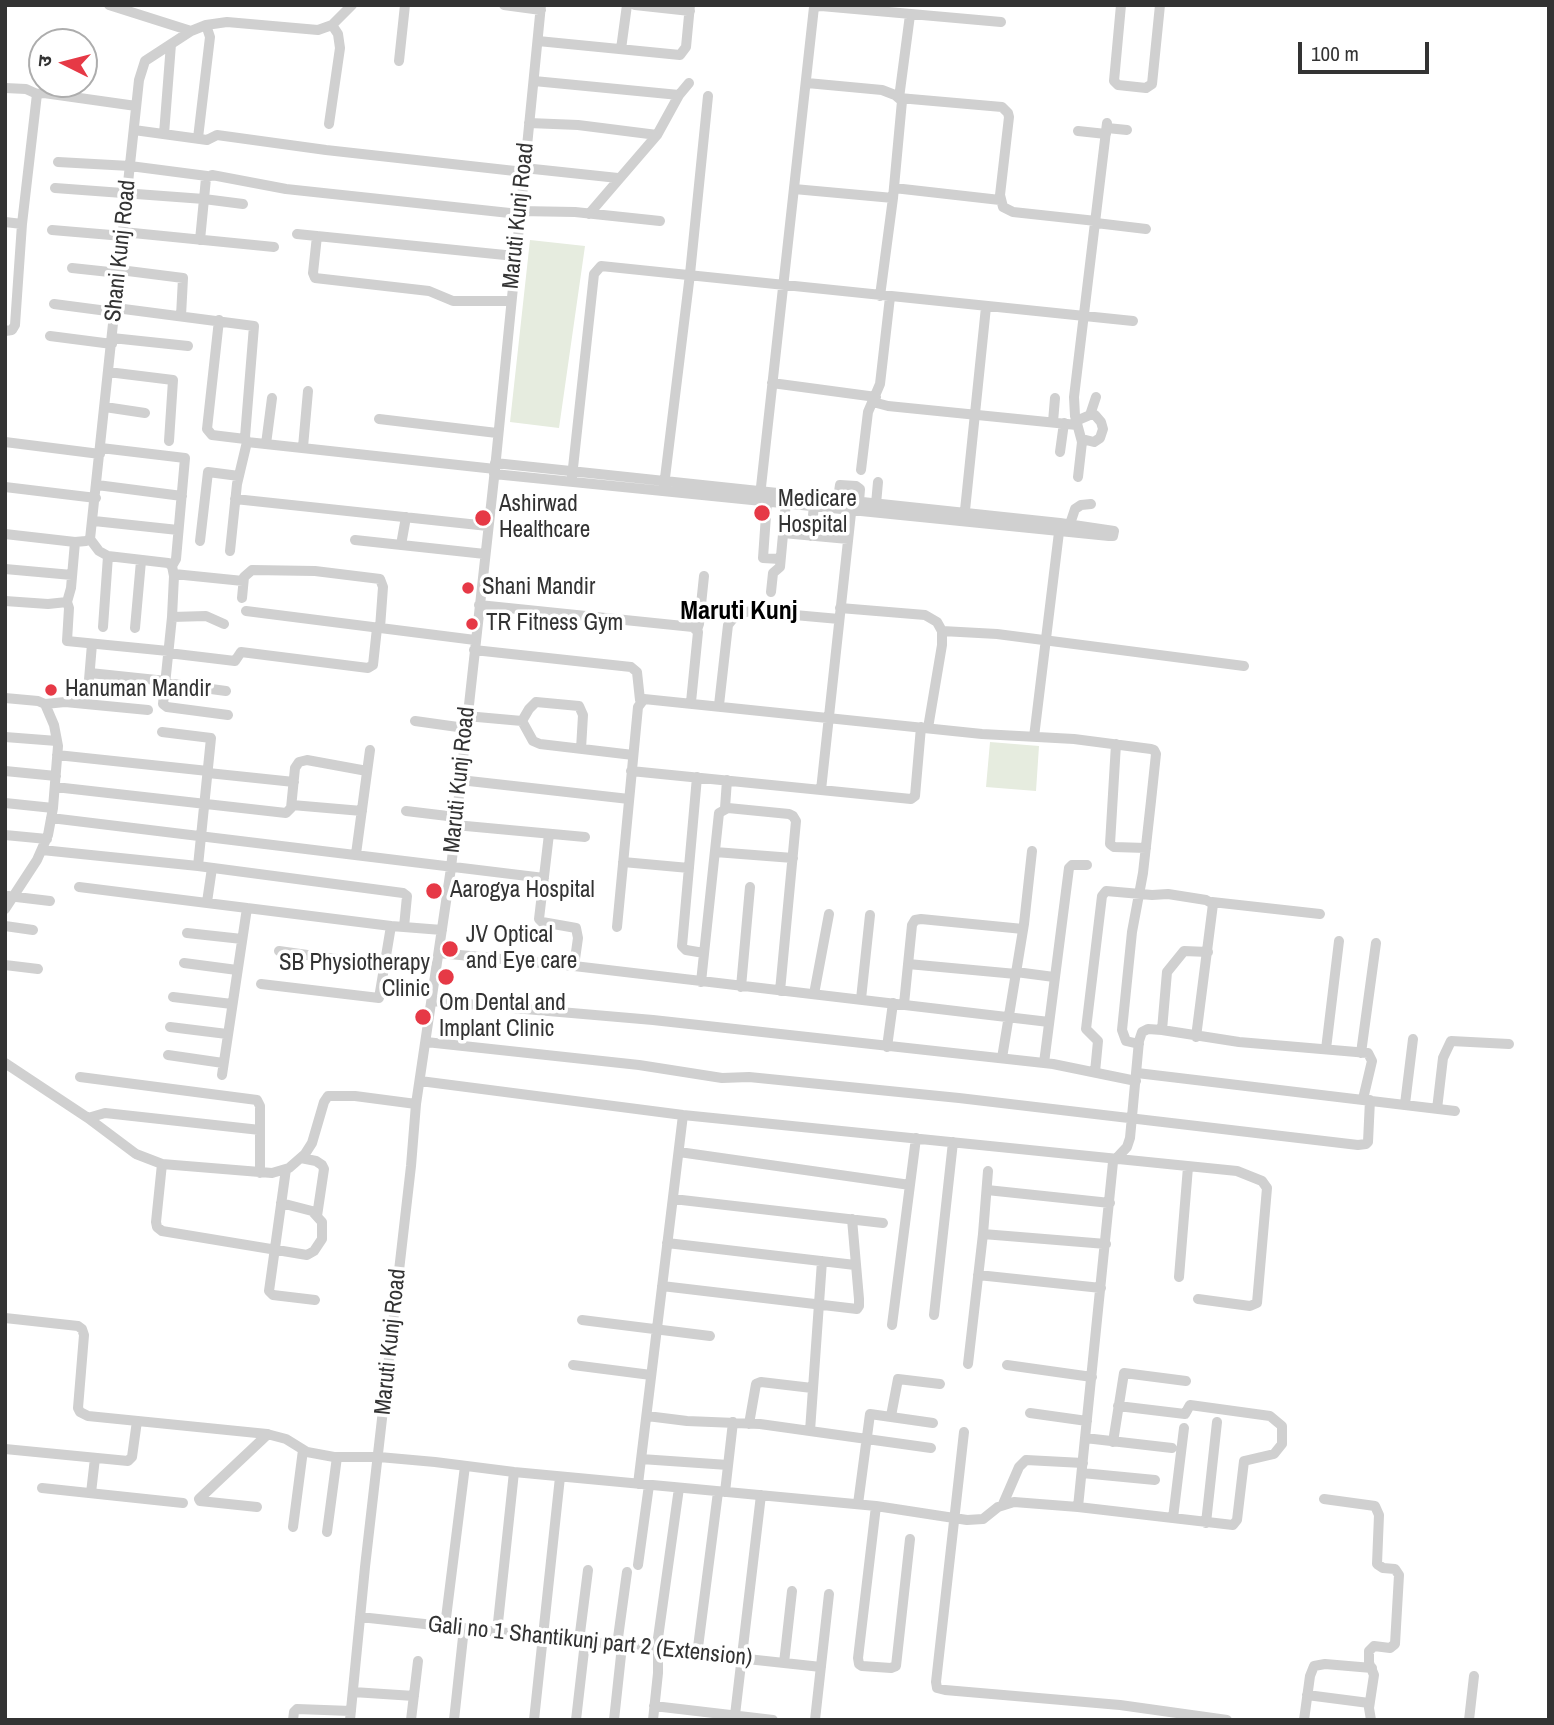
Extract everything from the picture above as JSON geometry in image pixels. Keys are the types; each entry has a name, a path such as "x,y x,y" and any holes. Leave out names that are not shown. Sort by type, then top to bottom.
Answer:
{"street":[{"path":"109,5 191,31"},
{"path":"164,134 171,44 206,25 227,22 310,30 326,28 352,5"},
{"path":"399,61 405,5"},
{"path":"504,5 541,8"},
{"path":"621,49 627,5"},
{"path":"538,41 682,54 686,47 690,8 635,5"},
{"path":"1121,5 1114,81 1118,85 1146,88 1152,84 1160,5"},
{"path":"780,559 763,558 762,497 813,9 816,6 1001,22"},
{"name":"Maruti Kunj Road","path":"350,1715 416,1104 451,867 541,8"},
{"path":"861,470 868,412 882,374 885,297 902,105 899,97 910,15"},
{"path":"198,138 210,37 206,25"},
{"path":"329,124 340,43 332,25"},
{"name":"Shani Kunj Road","path":"90,539 142,66 149,57 171,44"},
{"path":"534,81 679,95"},
{"path":"589,214 657,135 679,95 689,83"},
{"path":"807,83 869,88 899,97 995,105 1006,110 1009,121 1000,200 1003,207 1009,211 1146,229"},
{"path":"5,88 28,90"},
{"path":"664,486 708,96"},
{"path":"5,331 12,330 15,325 22,224 37,98"},
{"path":"79,98 136,106"},
{"path":"529,123 578,125 657,135"},
{"path":"1078,477 1082,439 1076,423 1074,397 1107,128"},
{"path":"1078,131 1107,128 1127,130"},
{"path":"134,130 209,139 217,135 326,150 618,178"},
{"path":"58,162 130,166 207,177 216,175 296,190 519,213 589,214 660,222"},
{"path":"200,240 207,177"},
{"path":"55,188 243,204"},
{"path":"794,189 1000,200"},
{"path":"5,222 22,224"},
{"path":"52,230 274,247"},
{"path":"297,234 515,256"},
{"path":"317,236 313,273 315,278 429,291 453,301 510,301"},
{"path":"572,476 596,271 605,265 885,297 1133,321"},
{"path":"72,268 183,278 181,316"},
{"path":"54,304 219,320 251,324 255,328 246,441 235,499 230,551"},
{"path":"964,517 986,307"},
{"path":"219,320 207,429 212,435 421,463 762,497 838,499 854,504 964,517 1089,527 1112,530 1114,535 1063,526"},
{"path":"50,336 188,346"},
{"path":"108,372 173,380 169,441"},
{"path":"772,383 874,399 888,406 1058,423 1076,423 1090,415 1096,397"},
{"path":"303,447 308,390"},
{"path":"267,444 272,398"},
{"path":"1055,398 1060,452"},
{"path":"105,407 145,413"},
{"path":"1082,439 1094,442 1102,434 1100,419 1090,415"},
{"path":"379,419 497,433"},
{"path":"5,442 186,459 173,570 172,617 163,704 228,715"},
{"path":"185,469 239,475"},
{"path":"200,541 208,472"},
{"path":"876,504 878,482"},
{"path":"97,485 182,496"},
{"path":"5,487 96,498"},
{"path":"762,497 814,505 876,504 964,517"},
{"path":"235,499 488,526"},
{"path":"1034,737 1063,526 1078,507 1091,501 1089,527"},
{"path":"771,592 773,573 780,567 786,502"},
{"path":"821,790 854,504"},
{"path":"811,536 814,505"},
{"path":"401,545 406,517"},
{"path":"94,521 178,530"},
{"path":"783,533 848,539"},
{"path":"5,534 75,542 90,539 99,551 108,556 167,563 173,570 243,581"},
{"path":"355,540 485,554"},
{"path":"75,542 71,594 67,602 67,641 235,661 241,652 370,668 373,664 383,587 380,579 326,572 258,569 249,571 243,581 242,598"},
{"path":"103,627 108,556"},
{"path":"135,628 141,561"},
{"path":"5,569 72,575"},
{"path":"691,702 704,576"},
{"path":"5,601 48,604 67,602"},
{"path":"479,605 689,626 697,630"},
{"path":"246,611 378,628 634,668 637,672 640,700 617,927"},
{"path":"631,771 913,799 924,728 940,663 942,631 937,622 925,615 750,611 736,615 728,625 719,705"},
{"path":"172,617 211,617 223,624"},
{"path":"942,631 997,634 1244,666"},
{"path":"87,704 92,644"},
{"path":"90,673 226,691"},
{"path":"5,711 8,698 45,704 59,702 148,710"},
{"path":"640,700 648,698 924,728 1116,744 1155,752 1146,848 1130,952 1122,1030 1126,1041 1139,1044"},
{"path":"522,722 536,702 579,706 583,715 581,749"},
{"path":"5,909 9,896 44,844 52,813 57,741 45,704"},
{"path":"415,722 522,722"},
{"path":"522,722 536,743 633,755"},
{"path":"162,732 211,738 198,866"},
{"path":"5,737 57,741"},
{"path":"1116,744 1110,841 1114,847 1146,848"},
{"path":"356,854 370,750"},
{"path":"57,755 294,782"},
{"path":"5,771 55,782 286,813 292,805 295,768 302,761 367,771"},
{"path":"697,778 682,946 686,950 704,953"},
{"path":"460,780 629,799"},
{"path":"701,982 719,813 725,808 727,780"},
{"path":"5,803 201,836 544,878"},
{"path":"292,805 362,811"},
{"path":"725,808 793,816 796,821 780,991"},
{"path":"406,811 456,821 585,837"},
{"path":"549,834 540,921 576,928 578,938 574,966"},
{"path":"5,835 44,844 403,893 407,896 404,927"},
{"path":"1002,1058 1023,929 1032,851"},
{"path":"715,852 793,858"},
{"path":"623,862 689,868"},
{"path":"1044,1063 1069,868 1075,864 1087,865"},
{"path":"207,902 212,868"},
{"path":"79,887 442,930"},
{"path":"741,987 750,887"},
{"path":"1095,1072 1098,1041 1086,1029 1104,892 1108,890 1168,894 1212,902 1320,914"},
{"path":"9,896 50,901"},
{"path":"1196,1037 1214,907 1212,902"},
{"path":"222,1075 247,908"},
{"path":"814,994 829,914"},
{"path":"862,999 870,915"},
{"path":"887,1047 908,964 912,925 917,919 1023,929"},
{"path":"5,926 33,930"},
{"path":"261,984 377,999 381,996 391,926"},
{"path":"187,933 242,939"},
{"path":"1326,1049 1339,941"},
{"path":"1361,1053 1376,943"},
{"path":"279,951 385,966"},
{"path":"1162,1030 1167,972 1184,951 1208,952"},
{"path":"439,953 1049,1021"},
{"path":"184,963 237,970"},
{"path":"908,964 1054,976"},
{"path":"5,965 38,969"},
{"path":"173,997 232,1004"},
{"path":"432,1001 653,1020 1002,1058 1136,1077 1366,1099 1455,1111"},
{"path":"170,1027 227,1034"},
{"path":"426,1042 639,1065 722,1079 748,1077 1133,1118 1363,1145 1368,1142 1366,1099 1372,1060 1370,1055 1196,1037 1162,1030 1144,1031 1139,1044 1133,1118 1127,1147 1114,1158 1078,1507"},
{"path":"1405,1104 1413,1040"},
{"path":"1437,1109 1443,1058 1451,1041 1509,1044"},
{"path":"168,1055 223,1063"},
{"path":"5,1063 89,1118 136,1154 162,1164 272,1173 286,1169 301,1158 312,1143 324,1101 328,1096 355,1096 416,1104"},
{"path":"80,1077 254,1099 260,1103 260,1173"},
{"path":"420,1081 683,1115 1237,1171 1262,1181 1266,1188 1256,1303 1250,1306 1198,1299"},
{"path":"89,1118 105,1113 260,1130"},
{"path":"638,1565 643,1484 641,1459 683,1115"},
{"path":"892,1325 916,1138"},
{"path":"934,1315 953,1142"},
{"path":"679,1152 910,1185"},
{"path":"301,1158 316,1161 324,1169 317,1216"},
{"path":"162,1164 156,1222 159,1229 307,1255 314,1251 322,1239 322,1222 312,1211 281,1203"},
{"path":"1179,1277 1188,1167"},
{"path":"286,1169 269,1291 271,1294 314,1300"},
{"path":"968,1364 988,1171"},
{"path":"987,1190 1110,1203"},
{"path":"673,1199 883,1223"},
{"path":"662,1286 858,1308 852,1219"},
{"path":"983,1234 1106,1244"},
{"path":"667,1243 855,1265"},
{"path":"810,1431 822,1261"},
{"path":"978,1275 1101,1288"},
{"path":"5,1318 80,1327 84,1335 79,1411 88,1416 268,1434 286,1439 303,1450 337,1457 379,1457 560,1477 858,1504 978,1520 1003,1504 1014,1502 1230,1526 1235,1524 1244,1461 1275,1454 1282,1444 1282,1426 1270,1416 1191,1405 1185,1414 1118,1406"},
{"path":"582,1321 709,1336"},
{"path":"573,1365 651,1375"},
{"path":"1007,1365 1092,1377"},
{"path":"1113,1442 1124,1373 1186,1381"},
{"path":"891,1416 898,1379 940,1384"},
{"path":"749,1424 756,1384 761,1382 812,1388"},
{"path":"1030,1413 1087,1421"},
{"path":"858,1504 870,1414 933,1423"},
{"path":"647,1416 687,1421 733,1422 931,1448"},
{"path":"5,1449 131,1460 137,1421"},
{"path":"697,1655 733,1422"},
{"path":"1206,1523 1217,1422"},
{"path":"1173,1518 1184,1428"},
{"path":"964,1432 936,1682 940,1689 1120,1705 1227,1720"},
{"path":"257,1507 199,1500 268,1434"},
{"path":"1085,1438 1172,1448"},
{"path":"293,1527 303,1450"},
{"path":"327,1532 337,1457"},
{"path":"91,1493 95,1458"},
{"path":"641,1459 728,1465"},
{"path":"1003,1504 1019,1467 1026,1460 1155,1480"},
{"path":"445,1626 465,1466"},
{"path":"497,1632 514,1472"},
{"path":"534,1720 560,1477"},
{"path":"42,1488 183,1503"},
{"path":"653,1720 658,1651 679,1488"},
{"path":"735,1716 761,1496"},
{"path":"1324,1499 1375,1506 1379,1515 1377,1564 1383,1568 1395,1569 1399,1575 1395,1644 1390,1648 1371,1648 1368,1657 1374,1675 1369,1703 1372,1720 1382,1720"},
{"path":"876,1506 858,1658 862,1666 891,1668 897,1662 910,1539"},
{"path":"576,1720 588,1570"},
{"path":"614,1720 627,1572"},
{"path":"784,1663 792,1591"},
{"path":"815,1720 830,1594"},
{"name":"Gali no 1 Shantikunj part 2 (Extension)","path":"360,1617 821,1667"},
{"path":"454,1720 464,1628"},
{"path":"411,1720 418,1661"},
{"path":"1304,1720 1310,1676 1314,1666 1325,1664 1371,1668"},
{"path":"1469,1720 1474,1676"},
{"path":"353,1692 414,1696"},
{"path":"1307,1695 1369,1703"},
{"path":"654,1706 773,1720"},
{"path":"293,1720 297,1709 350,1715"}],"shaded area":[{"path":"530,240 585,246 559,428 510,422"},
{"path":"990,742 1039,746 1036,791 986,787"}],"place":[{"name":"Medicare Hospital","path":"762,513"},
{"name":"Ashirwad Healthcare","path":"483,518"},
{"name":"Shani Mandir","path":"468,588"},
{"name":"TR Fitness Gym","path":"472,624"},
{"name":"Hanuman Mandir","path":"51,690"},
{"name":"Aarogya Hospital","path":"434,891"},
{"name":"JV Optical and Eye care","path":"450,949"},
{"name":"SB Physiotherapy Clinic","path":"446,977"},
{"name":"Om Dental and Implant Clinic","path":"423,1017"}],"district":[{"name":"Maruti Kunj","path":"739,612"}]}
